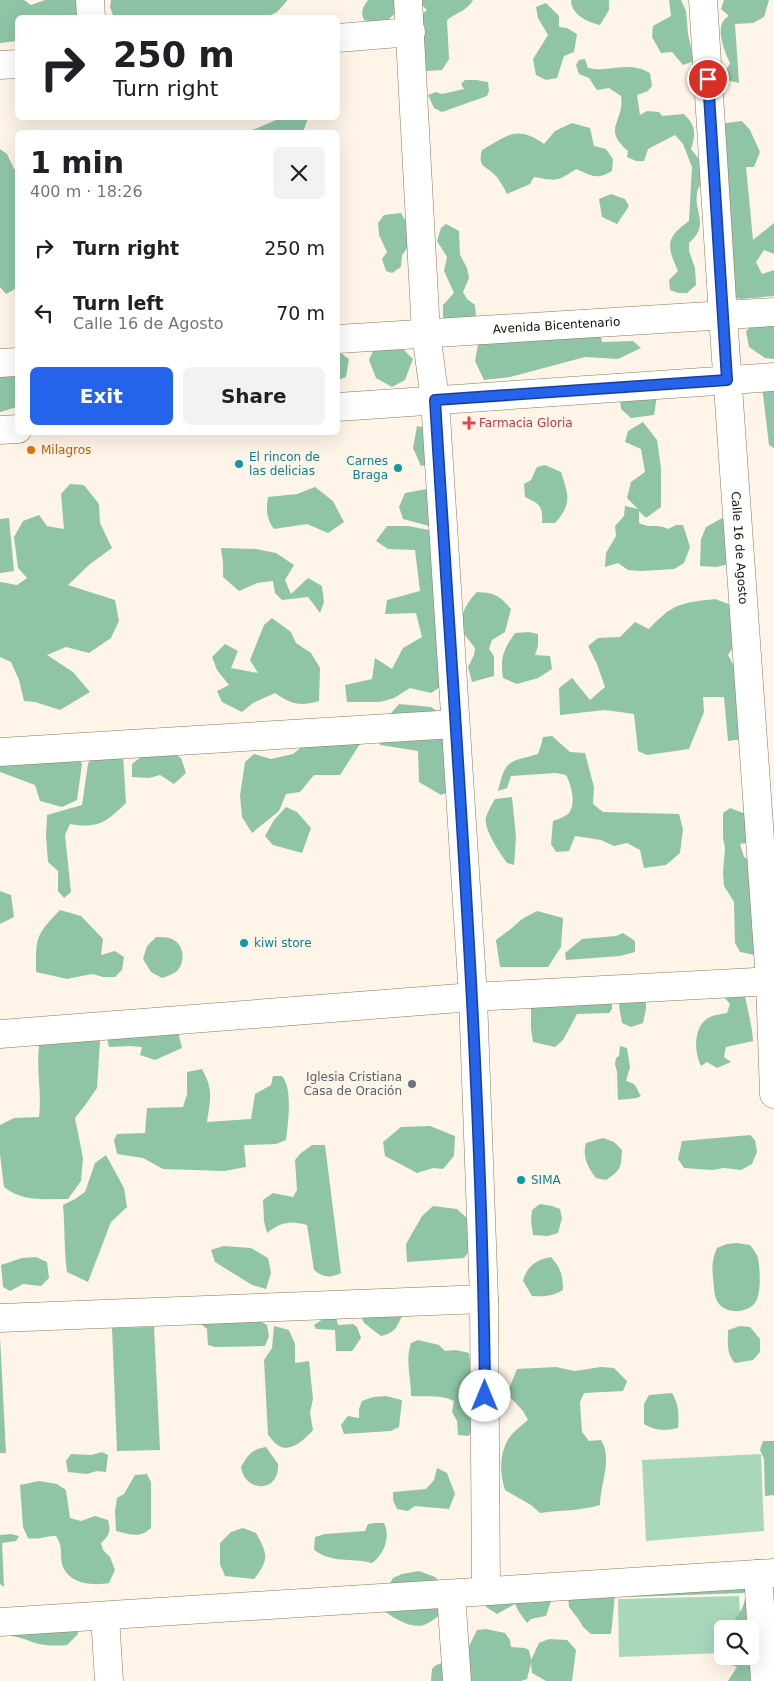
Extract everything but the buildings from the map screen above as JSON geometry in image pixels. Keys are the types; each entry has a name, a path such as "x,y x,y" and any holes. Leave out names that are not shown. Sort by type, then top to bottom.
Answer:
{"street":[{"path":"90,0 91,15"},
{"path":"408,0 426,333 435,400 473,997 484,1299 486,1590"},
{"name":"Calle 16 de Agosto","path":"703,0 727,380 772,981 774,1094"},
{"path":"340,38 411,32"},
{"path":"0,65 15,64"},
{"name":"Avenida Bicentenario","path":"340,339 774,312"},
{"path":"0,363 15,362"},
{"path":"340,407 774,377"},
{"path":"0,430 15,429"},
{"path":"0,752 455,724"},
{"path":"0,1034 473,997 772,981"},
{"path":"0,1318 484,1299"},
{"path":"0,1622 766,1573 765,1681"},
{"path":"450,1594 458,1681"},
{"path":"105,1616 109,1681"}],"green space":[{"path":"0,0 24,0 31,5 45,0 101,0 91,15 15,15 15,41 0,43"},
{"path":"111,0 287,0 277,12 271,15 113,15 110,7"},
{"path":"368,0 396,0 396,12 382,23 364,20 362,14"},
{"path":"419,0 473,0 465,9 447,20 449,59 442,70 426,71 418,64 422,14 427,10"},
{"path":"571,0 609,0 609,10 600,25 590,22 577,14"},
{"path":"669,0 681,0 686,11 688,34 694,61 683,65 672,52 661,53 652,37 653,26 671,16"},
{"path":"724,0 769,0 764,17 753,23 735,24 739,83 727,80 724,74 730,63 721,38 722,25 729,16 721,9"},
{"path":"546,3 559,16 559,27 567,28 577,34 574,52 564,56 557,78 546,80 536,75 533,59 548,35 538,18 536,7"},
{"path":"585,59 588,68 634,67 650,73 652,86 648,91 637,95 640,115 647,111 659,112 662,116 684,114 693,126 694,138 691,149 705,167 707,175 697,191 700,219 699,231 689,243 689,251 695,268 696,285 687,293 678,293 670,290 669,280 678,271 671,254 670,242 676,232 689,221 692,167 683,144 675,135 648,149 644,161 636,161 627,157 628,151 620,143 615,130 620,112 621,96 609,88 597,90 589,78 579,74 576,65 579,60"},
{"path":"465,80 488,82 489,91 487,96 442,112 434,108 428,95 436,92 442,94 464,89 461,84"},
{"path":"276,120 307,120 304,130 253,130"},
{"path":"742,121 750,130 760,152 754,167 746,167 753,240 774,223 774,254 764,250 756,262 762,274 774,270 774,296 741,299 727,296 719,130 726,123"},
{"path":"572,123 590,128 594,146 606,149 613,159 612,171 594,176 576,169 556,179 534,177 530,184 507,194 496,176 483,166 481,160 482,150 506,136 513,134 527,135 544,144 555,131"},
{"path":"0,149 7,154 15,169 15,289 6,294 0,287"},
{"path":"611,194 625,199 629,206 617,224 602,217 599,199"},
{"path":"401,213 412,232 409,246 402,255 401,267 392,273 386,271 382,259 387,252 379,235 378,223 384,215"},
{"path":"446,224 459,231 460,255 467,268 469,278 463,292 467,299 475,305 476,316 465,319 443,319 443,305 454,293 444,271 447,257 437,241 441,228"},
{"path":"774,315 774,359 765,358 749,347 746,331 756,322"},
{"path":"599,326 602,342 633,341 641,348 618,359 585,357 510,377 484,380 475,361 479,339"},
{"path":"397,343 413,359 405,380 392,387 376,378 369,360 373,351"},
{"path":"340,352 349,359 346,377 340,379"},
{"path":"15,372 15,408 0,412 0,375"},
{"path":"774,384 774,448 769,445 762,386"},
{"path":"657,396 654,415 631,418 621,409 620,400"},
{"path":"643,422 657,440 661,468 661,507 646,518 639,511 639,523 668,529 676,525 683,525 690,547 684,563 674,569 628,570 618,563 605,567 606,553 616,536 615,526 624,516 625,506 638,509 627,498 631,482 645,472 641,449 625,442 628,431"},
{"path":"417,426 427,428 431,464 421,466 413,448"},
{"path":"545,465 561,472 567,493 565,510 555,523 542,523 540,506 525,497 524,484 531,480 537,467"},
{"path":"70,484 84,485 99,504 100,523 112,548 90,564 68,585 115,600 119,621 111,638 89,653 66,647 47,655 73,672 90,692 60,710 35,702 24,701 19,680 11,662 0,657 0,582 17,585 27,578 18,568 14,537 23,521 39,515 47,526 64,529 61,494"},
{"path":"315,487 333,501 344,522 328,533 307,524 274,529 267,513 268,497 297,494"},
{"path":"427,489 432,501 429,526 403,519 399,507 405,493"},
{"path":"724,517 729,564 716,567 700,566 701,539 706,527"},
{"path":"9,518 14,571 0,573 0,519"},
{"path":"387,526 408,526 429,530 436,546 449,681 431,693 410,688 394,698 380,702 347,702 345,685 372,679 375,658 392,669 403,648 422,637 416,613 385,614 387,600 420,591 415,550 388,549 376,541"},
{"path":"221,548 256,549 276,553 294,565 285,580 291,594 308,578 322,586 324,602 320,613 308,597 282,600 275,593 273,581 257,583 239,591 223,577"},
{"path":"477,592 496,596 511,609 505,632 492,640 489,649 494,656 494,676 472,682 468,667 475,648 460,629 465,609"},
{"path":"715,599 731,605 735,645 728,655 734,666 743,739 728,741 724,697 703,697 704,712 689,749 647,755 638,751 634,714 605,710 560,715 559,688 572,678 590,700 605,687 588,646 598,638 620,637 635,622 649,629 671,609 686,603"},
{"path":"272,618 291,632 296,643 311,653 320,668 319,701 301,704 286,700 275,693 253,703 242,712 222,702 217,691 229,685 217,670 212,657 225,644 238,651 231,668 258,673 250,660 264,625"},
{"path":"529,632 538,634 538,646 535,655 550,656 552,669 538,678 517,684 503,678 503,654 515,633"},
{"path":"399,704 431,707 447,718 467,784 441,795 419,782 418,751 380,745 376,731"},
{"path":"322,731 360,744 340,775 314,775 300,792 286,794 279,811 252,833 242,817 240,796 245,762 254,754 271,759 293,754"},
{"path":"552,736 570,752 585,753 594,787 593,804 603,812 679,814 683,829 680,853 666,865 644,868 640,850 627,843 614,846 601,840 575,836 569,851 556,852 551,844 553,821 568,814 573,800 566,775 556,773 511,776 507,788 498,791 506,767 514,761 538,754 543,737"},
{"path":"160,746 181,758 186,773 174,784 160,775 149,778 132,777 132,764 147,752"},
{"path":"95,748 123,754 126,803 113,815 95,825 70,824 65,835 71,892 64,898 58,891 58,871 48,862 47,815 82,805 88,764"},
{"path":"76,751 82,764 77,800 62,807 40,801 35,785 0,772 0,755"},
{"path":"512,797 516,837 514,865 507,863 500,853 489,834 486,822 486,817 495,799"},
{"path":"286,807 297,812 311,828 302,853 273,845 265,836 274,820"},
{"path":"730,808 754,817 753,842 740,844 744,857 756,864 762,888 751,914 766,930 755,955 740,952 735,943 734,902 724,886 725,848 723,813"},
{"path":"0,891 11,895 14,917 0,924"},
{"path":"60,910 81,916 103,939 101,955 115,951 124,957 122,970 115,977 103,977 92,974 67,979 36,972 36,951 41,932"},
{"path":"537,911 563,918 561,947 548,967 500,967 496,940 522,919"},
{"path":"623,933 635,941 635,952 620,956 566,960 565,953 582,939 616,936"},
{"path":"156,937 174,940 178,943 183,957 177,971 162,978 151,972 143,959 147,946"},
{"path":"744,991 753,1041 726,1047 724,1057 731,1062 717,1068 707,1062 701,1066 697,1054 696,1040 703,1022 715,1015 727,1013 730,1004 723,996"},
{"path":"623,997 646,999 643,1023 631,1027 622,1023 619,1006"},
{"path":"612,999 612,1009 609,1013 577,1014 563,1040 555,1047 533,1042 531,1006"},
{"path":"35,1017 93,1029 100,1042 97,1088 75,1118 83,1158 81,1181 68,1199 26,1197 11,1192 4,1187 0,1154 0,1125 14,1118 39,1117 39,1046 13,1041 16,1021"},
{"path":"177,1028 182,1048 155,1060 140,1055 142,1047 109,1047 106,1034"},
{"path":"620,1046 627,1048 630,1067 626,1081 636,1086 641,1096 637,1098 618,1100 615,1064 616,1058 619,1056"},
{"path":"202,1069 210,1089 207,1122 251,1119 255,1094 271,1085 273,1076 282,1076 288,1089 289,1097 286,1140 276,1144 244,1145 246,1167 224,1171 163,1169 143,1158 117,1154 114,1140 117,1134 145,1133 147,1108 183,1107 187,1094 187,1072"},
{"path":"430,1126 455,1136 454,1156 443,1169 433,1168 417,1173 385,1156 383,1142 401,1127"},
{"path":"750,1135 755,1140 757,1152 752,1164 741,1170 684,1168 678,1159 682,1141"},
{"path":"603,1138 614,1142 622,1150 619,1168 615,1174 606,1180 596,1178 590,1170 585,1157 586,1143"},
{"path":"312,1145 325,1145 341,1273 334,1276 324,1276 314,1270 307,1225 286,1223 277,1226 267,1233 264,1221 263,1200 273,1193 293,1197 297,1190 295,1160"},
{"path":"106,1155 124,1188 127,1207 111,1222 88,1282 67,1272 63,1205 85,1192 95,1163"},
{"path":"540,1204 560,1209 562,1218 558,1233 548,1236 533,1235 532,1210"},
{"path":"433,1206 457,1209 469,1220 473,1246 464,1258 407,1262 406,1244 422,1216"},
{"path":"737,1243 750,1245 756,1253 759,1263 760,1282 757,1300 754,1304 742,1311 732,1311 719,1304 716,1298 712,1271 717,1248"},
{"path":"223,1246 251,1248 268,1258 271,1273 266,1289 252,1285 215,1262 211,1250"},
{"path":"36,1257 47,1262 49,1278 41,1286 23,1284 10,1291 3,1287 1,1265 22,1258"},
{"path":"551,1257 561,1272 563,1290 548,1296 532,1296 523,1281 527,1271 533,1264"},
{"path":"359,1311 402,1316 394,1329 381,1336 364,1323"},
{"path":"326,1317 336,1317 338,1325 353,1324 357,1327 361,1338 352,1351 336,1351 335,1330 316,1329 314,1325"},
{"path":"258,1320 267,1325 269,1336 265,1346 215,1347 208,1345 207,1329 201,1324 210,1321"},
{"path":"274,1326 289,1330 295,1344 295,1363 309,1361 313,1399 310,1413 313,1430 298,1444 288,1448 278,1445 268,1435 264,1360 272,1348"},
{"path":"740,1326 750,1327 760,1339 760,1352 753,1360 735,1363 729,1352 728,1330"},
{"path":"154,1327 160,1450 117,1451 112,1328"},
{"path":"0,1337 6,1453 0,1453"},
{"path":"418,1340 439,1345 445,1351 456,1350 469,1353 474,1422 469,1436 458,1435 457,1421 452,1412 454,1401 439,1397 411,1396 408,1363 409,1350 411,1343"},
{"path":"556,1367 575,1371 601,1367 614,1368 627,1381 623,1391 584,1393 580,1402 582,1432 589,1441 601,1440 606,1455 600,1505 540,1513 531,1505 505,1490 503,1483 501,1468 505,1446 513,1433 528,1420 523,1411 507,1394 517,1369"},
{"path":"672,1393 678,1410 678,1428 661,1430 644,1424 644,1404 649,1395"},
{"path":"386,1396 402,1400 399,1427 391,1431 344,1434 341,1425 348,1416 359,1418 359,1409 362,1401 373,1397"},
{"path":"763,1441 774,1441 774,1495 765,1496 764,1459 760,1450"},
{"path":"266,1447 278,1464 277,1475 274,1480 266,1485 253,1485 243,1475 241,1467 251,1453"},
{"path":"102,1452 108,1455 106,1472 97,1471 87,1474 68,1472 66,1461 71,1454 91,1455"},
{"path":"761,1454 764,1531 646,1541 642,1460"},
{"path":"437,1468 447,1473 455,1494 449,1509 415,1506 408,1511 397,1509 393,1500 393,1492 426,1489 434,1480"},
{"path":"147,1474 151,1482 151,1528 138,1535 116,1531 115,1511 117,1498 124,1494 135,1475"},
{"path":"39,1481 57,1484 66,1490 70,1518 81,1521 95,1516 108,1520 109,1533 101,1543 103,1550 110,1557 115,1570 109,1583 89,1584 76,1580 66,1573 61,1559 60,1544 56,1536 36,1539 28,1538 23,1527 20,1485"},
{"path":"384,1523 387,1534 383,1550 372,1563 335,1559 314,1550 315,1537 325,1534 365,1531 368,1524"},
{"path":"243,1528 256,1533 265,1552 262,1567 254,1579 225,1576 220,1564 220,1543 231,1532"},
{"path":"11,1534 19,1536 16,1541 2,1543 4,1587 0,1584 0,1535"},
{"path":"419,1571 435,1577 443,1585 442,1614 424,1625 413,1626 385,1612 383,1595 393,1578 402,1574"},
{"path":"617,1576 611,1634 591,1634 583,1627 569,1607 568,1594"},
{"path":"760,1583 743,1593 631,1597 632,1586"},
{"path":"489,1589 552,1598 546,1616 531,1619 527,1623 515,1604 497,1614 486,1607"},
{"path":"749,1592 757,1620 734,1620 740,1613 745,1597"},
{"path":"739,1596 740,1620 714,1620 714,1653 619,1657 618,1599"},
{"path":"0,1614 74,1618 78,1634 67,1645 59,1646 39,1644 14,1636 0,1636"},
{"path":"759,1628 774,1681 728,1681 737,1667 732,1665 759,1665"},
{"path":"486,1629 505,1633 510,1640 511,1647 529,1650 531,1660 539,1643 549,1639 567,1640 576,1650 572,1681 546,1681 532,1673 531,1663 527,1679 521,1681 431,1681 432,1669 436,1665 446,1662 464,1647 469,1646 477,1630"}],"place":[{"name":"Farmacia Gloria","path":"469,423"},
{"name":"Milagros","path":"31,450"},
{"name":"El rincon de las delicias","path":"239,464"},
{"name":"Carnes Braga","path":"398,468"},
{"name":"kiwi store","path":"244,943"},
{"name":"Iglesia Cristiana Casa de Oración","path":"412,1084"},
{"name":"SIMA","path":"521,1180"}],"route":[{"path":"485,1396 484,1299 473,997 435,400 727,380 708,79"}]}
